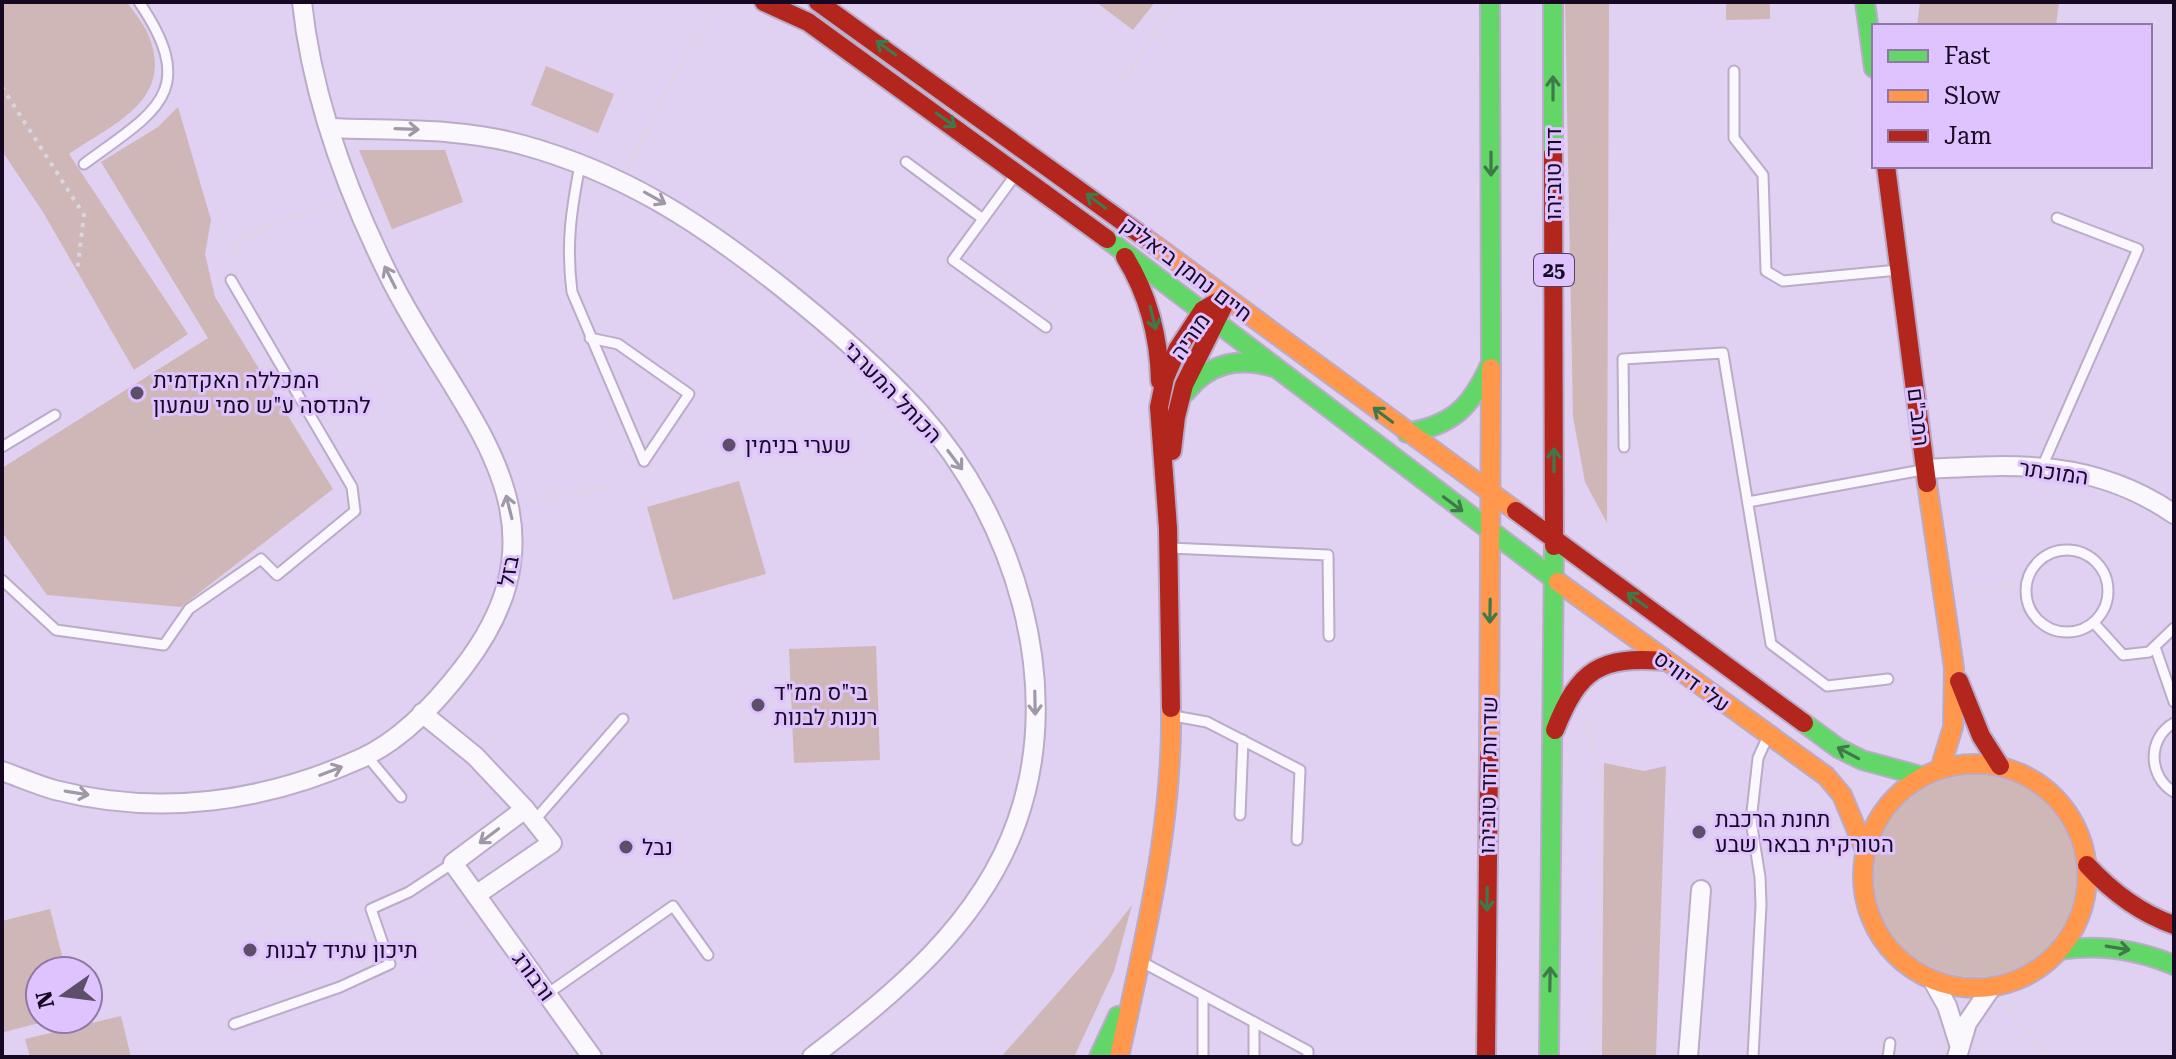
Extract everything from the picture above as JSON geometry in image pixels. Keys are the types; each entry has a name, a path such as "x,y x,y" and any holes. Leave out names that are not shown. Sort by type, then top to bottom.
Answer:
{"main road":[{"name":"חיים נחמן ביאליק","path":"764,2 808,22 1018,172 1203,310 1491,533"},
{"name":"חיים נחמן ביאליק","path":"818,2 874,39 1554,538"},
{"path":"1490,2 1491,494"},
{"name":"דוד טוביהו","path":"1553,2 1554,538"},
{"path":"1865,2 1872,53"},
{"name":"רמב\"ם","path":"1886,168 1954,668 1953,727 1940,769"},
{"path":"1120,248 1143,288 1155,327 1160,368 1159,407"},
{"name":"מוריה","path":"1119,1057 1159,873 1172,750 1169,548 1159,407 1170,365 1203,310 1226,297"},
{"name":"מוריה","path":"1168,528 1178,404 1194,361 1218,322 1226,297"},
{"path":"1178,404 1200,375 1221,364 1251,361 1281,370"},
{"path":"1407,433 1436,427 1463,410 1476,396 1492,362"},
{"name":"שדרות דוד טוביהו","path":"1486,1057 1491,494"},
{"name":"עלי דיוויס","path":"1491,533 1826,776 1854,818 1865,850"},
{"name":"25","path":"1549,1057 1554,538"},
{"name":"עלי דיוויס","path":"1554,538 1838,748 1862,760 1921,776"},
{"path":"1552,737 1560,715 1594,671 1614,661 1664,661"},
{"name":"רמב\"ם","path":"1954,668 1977,726 2000,766"},
{"path":"1975,763 2000,766 2034,780 2061,804 2077,829 2087,865 2082,909 2077,924 2059,950 2039,969 2025,977 1991,988 1955,987 1933,981 1906,965 1892,953 1872,922 1863,887 1865,850 1885,808 1896,795 1921,776 1940,769 1975,763"},
{"path":"2087,865 2110,891 2127,904 2174,925"},
{"path":"2059,950 2108,946 2157,957 2174,965"},
{"name":"מוריה","path":"1099,1057 1138,967"}],"street":[{"name":"בזל","path":"2,771 55,790 163,804 219,801 269,792 331,772 379,750 422,713 448,687 483,643 501,604 512,566 514,527 508,502 486,440 418,330 372,241 329,128 309,59 302,2"},
{"name":"הכותל המערבי","path":"329,128 465,133 523,145 622,181 662,202 727,244 866,359 920,414 964,472 990,519 1014,579 1031,640 1035,750 1017,821 991,875 961,922 920,968 812,1057"},
{"name":"המוכתר","path":"1925,469 2042,467 2120,484 2174,514"},
{"path":"422,713 475,756 552,843 476,895"},
{"path":"453,863 530,815"},
{"name":"ורבורג","path":"453,863 592,1057"},
{"path":"1688,1057 1701,890"},
{"path":"1933,981 1947,1006 1958,1051"},
{"path":"1958,1051 1967,1023 1991,988"}],"lane":[{"path":"84,164 150,115 160,102 167,84 163,46 139,2"},
{"path":"1734,71 1734,138 1763,175 1766,271 1783,281 1900,270"},
{"path":"906,162 983,219"},
{"path":"580,165 569,220 568,262 572,292 644,461"},
{"path":"1018,172 953,260 1046,327"},
{"path":"2042,467 2138,249 2057,218"},
{"path":"2,580 56,630 164,645 189,609 261,559 277,575 355,511 352,487 231,280"},
{"path":"590,338 618,344 689,394 644,461"},
{"path":"1624,447 1623,359 1723,353 1771,644 1827,686 1888,679"},
{"path":"2,447 55,415"},
{"path":"1748,502 1925,469"},
{"path":"1169,548 1328,555 1329,636"},
{"path":"2054,552 2081,552 2103,570 2108,583 2108,598 2103,612 2094,623 2068,632 2041,622 2027,598 2027,583 2032,570 2054,552"},
{"path":"2094,623 2123,655 2149,652 2174,628"},
{"path":"2155,647 2174,702"},
{"path":"1171,715 1207,722 1300,770 1297,840"},
{"path":"530,815 623,719"},
{"path":"2174,723 2159,737 2154,750 2158,777 2174,792"},
{"path":"1753,1057 1761,905 1751,821 1758,758 1769,736"},
{"path":"1240,815 1243,740"},
{"path":"367,756 401,797"},
{"path":"234,1024 340,987 390,964 371,909 409,892 453,863"},
{"path":"547,994 673,906 708,955"},
{"path":"1138,967 1203,995 1308,1051 1308,1057"},
{"path":"1203,995 1203,1057"},
{"path":"1254,1022 1254,1057"},
{"path":"1888,1057 1890,1043"}],"path":[{"path":"622,181 662,98 718,2"},
{"path":"1125,76 1175,2"},
{"path":"2,87 84,215 75,288"},
{"path":"231,280 237,239 354,195"},
{"path":"508,502 621,486 644,461"},
{"path":"1944,597 2027,583"},
{"path":"1578,688 1601,774 1596,1057"},
{"path":"1991,988 2049,1057"}],"shaded area":[{"path":"2,2 127,2 150,39 155,61 153,79 145,95 119,121 69,154 188,334 134,370 43,212 2,151"},
{"path":"1096,2 1155,2 1133,30"},
{"path":"1565,2 1609,2 1607,523 1585,482 1573,417"},
{"path":"1726,2 1770,2 1770,19 1726,20"},
{"path":"1920,2 2059,2 2056,24 1917,24"},
{"path":"546,66 614,94 598,133 531,105"},
{"path":"178,107 211,220 205,254 215,297 333,489 181,607 47,595 2,532 2,468 208,338 101,162 158,127"},
{"path":"359,150 445,150 463,202 392,229"},
{"path":"739,481 766,574 673,600 647,507"},
{"path":"876,646 880,760 794,763 789,649"},
{"path":"1604,763 1644,771 1666,766 1656,1057 1602,1057"},
{"path":"1975,775 2014,783 2046,805 2068,837 2076,876 2068,915 2046,947 2014,969 1975,977 1936,969 1904,947 1882,915 1874,876 1882,837 1904,805 1936,783"},
{"path":"1132,905 1114,971 1074,1057 1001,1057 1107,937"},
{"path":"50,909 62,955 24,955 24,1027 4,1032 2,1023 2,921"},
{"path":"121,1016 131,1057 30,1057 25,1039 42,1035 104,1035 104,1020"}],"traffic: fast":[{"path":"1490,2 1491,368"},
{"path":"1553,2 1553,154"},
{"path":"1865,2 1872,53"},
{"path":"1107,239 1558,582"},
{"path":"1186,392 1204,374 1225,365 1248,363 1273,367"},
{"path":"1407,433 1437,425 1459,412 1468,403 1490,365"},
{"path":"1549,1057 1554,546"},
{"path":"1804,723 1838,748 1862,760 1921,776"},
{"path":"2059,950 2118,949 2174,965"},
{"path":"1099,1057 1118,1016"}],"traffic: slow":[{"path":"1144,237 1516,511"},
{"path":"1489,754 1491,368"},
{"path":"1927,483 1954,668 1953,727 1940,769"},
{"path":"1558,582 1826,776 1842,795 1865,850"},
{"path":"1119,1057 1162,840 1171,708"},
{"path":"1975,764 2018,772 2054,797 2079,833 2087,876 2079,919 2054,955 2018,980 1975,988 1932,980 1896,955 1871,919 1863,876 1871,833 1896,797 1932,772 1975,764"}],"traffic: jam":[{"path":"764,2 808,22 1107,239"},
{"path":"818,2 1144,237"},
{"path":"1553,154 1554,546"},
{"path":"1886,168 1927,483"},
{"path":"1125,257 1151,317 1160,381"},
{"path":"1171,708 1168,528 1159,407 1165,378 1177,350 1203,310 1217,302"},
{"path":"1172,451 1184,385 1223,307"},
{"path":"1516,511 1804,723"},
{"path":"1555,730 1573,693 1594,671 1623,661 1664,661"},
{"path":"1959,681 1981,736 2000,766"},
{"path":"1486,1057 1489,754"},
{"path":"2087,865 2127,901 2174,925"}],"place":[{"name":"המכללה האקדמית להנדסה ע\"ש סמי שמעון","path":"137,393"},
{"name":"שערי בנימין","path":"729,445"},
{"name":"בי\"ס ממ\"ד רננות לבנות","path":"758,705"},
{"name":"תחנת הרכבת הטורקית בבאר שבע","path":"1699,832"},
{"name":"נבל","path":"626,847"},
{"name":"תיכון עתיד לבנות","path":"250,950"}]}
